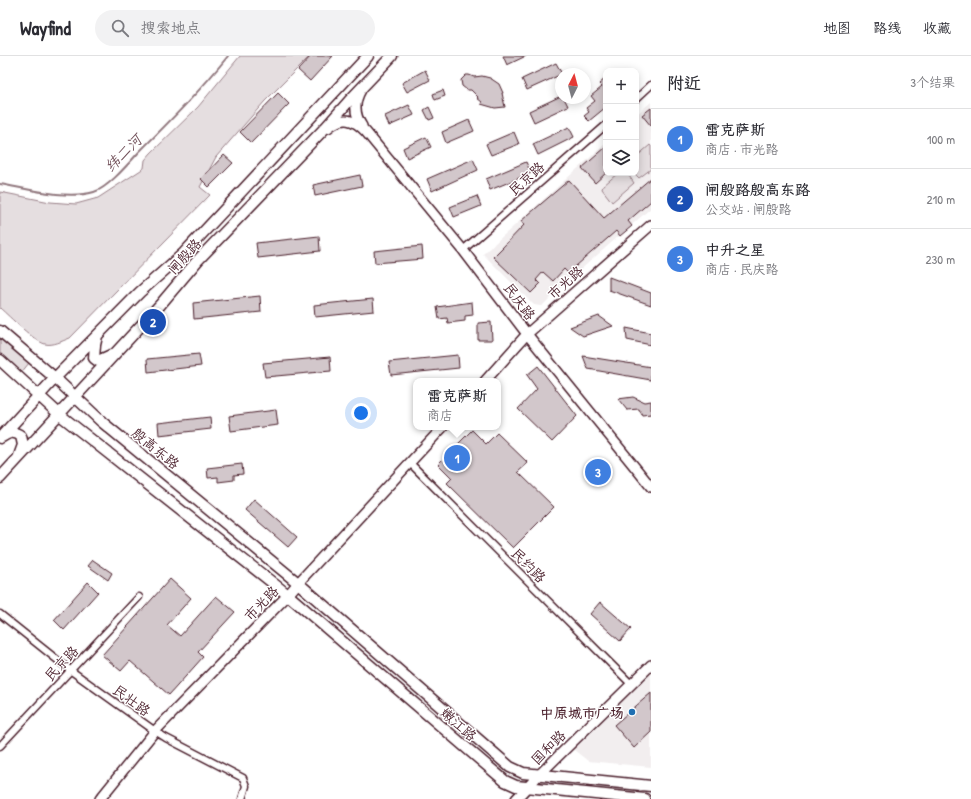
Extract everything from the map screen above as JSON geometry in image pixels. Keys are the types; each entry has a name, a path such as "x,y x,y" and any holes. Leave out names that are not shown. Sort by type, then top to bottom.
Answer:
{"main road":[{"name":"闸殷路","path":"0,438 98,334 140,292 184,253 368,56"},
{"name":"闸殷路","path":"0,478 60,415 160,305 198,260 392,56"},
{"name":"殷高东路","path":"0,331 55,378 99,419 298,583"},
{"path":"98,334 94,351 95,360 98,361 106,358 122,346"},
{"path":"0,360 60,415 288,595"},
{"path":"0,438 8,433 14,432 21,436 23,445 18,458"},
{"name":"嫩江路","path":"298,583 510,767 522,773 651,786"},
{"name":"嫩江路","path":"288,595 505,781 516,786 528,788 645,799"}],"street":[{"path":"639,96 651,85"},
{"name":"民庆路","path":"364,86 356,100 355,110 360,123 366,132"},
{"name":"民庆路","path":"317,136 331,125 345,120 353,121 366,132 463,250 528,334 651,486"},
{"name":"民京路","path":"463,250 603,128"},
{"name":"市光路","path":"488,378 528,334 651,225"},
{"name":"市光路","path":"100,799 154,731 288,595 440,430"},
{"name":"民约路","path":"410,463 631,684"},
{"name":"民京路","path":"0,746 139,597"},
{"name":"民壮路","path":"0,614 70,670 154,731 243,778 246,786 242,799"},
{"name":"国和路","path":"516,799 651,665"}],"shaded area":[{"path":"240,56 310,56 265,101 216,157 200,187 210,195 70,338 51,344 40,342 0,308 0,192 50,202 76,204 98,198 144,168 145,160 151,153 198,107"},
{"path":"651,102 651,208 563,285 543,305 534,305 483,254 603,146 603,176 639,176 639,112"},
{"path":"650,145 651,146 651,169 639,178 637,176 639,176 639,154"},
{"path":"615,176 629,176 634,183 612,202 602,189 603,186"},
{"path":"0,338 29,363 21,373 0,354"},
{"name":"中原城市广场","path":"651,673 651,767 588,761 574,750"}],"building":[{"path":"311,56 333,56 310,81 298,70"},
{"path":"503,56 526,56 507,65"},
{"path":"556,63 559,68 555,68 555,77 527,90 522,79"},
{"path":"425,70 430,80 407,92 402,83"},
{"path":"466,75 490,78 499,84 503,93 505,107 495,108 481,104 482,102 471,90 467,90 462,86 461,80"},
{"path":"603,81 603,109 589,121 584,116 589,112 586,108 595,101 591,96 602,87 599,84"},
{"path":"443,90 445,96 435,100 433,94"},
{"path":"278,93 289,104 251,143 240,132"},
{"path":"555,99 555,104 567,104 568,106 534,122 529,111"},
{"path":"409,105 414,115 389,126 385,116"},
{"path":"429,107 434,118 429,120 424,110"},
{"path":"651,108 651,126 642,115"},
{"path":"469,120 474,131 446,143 442,132"},
{"path":"569,127 574,137 538,155 533,144"},
{"path":"514,132 519,144 491,155 486,144"},
{"path":"426,137 431,147 407,158 403,148"},
{"path":"603,150 603,176 595,183 582,168"},
{"path":"224,155 233,163 209,187 201,179"},
{"path":"473,159 478,170 432,191 427,179"},
{"path":"526,162 531,173 490,190 486,179"},
{"path":"360,175 362,186 315,196 313,185"},
{"path":"651,178 651,201 628,221 632,226 620,236 616,231 568,273 564,269 553,281 543,272 536,280 540,284 531,293 493,257 524,225 521,221 569,180 604,218"},
{"path":"477,196 481,206 454,217 450,207"},
{"path":"319,236 320,251 258,258 256,243"},
{"path":"422,246 423,259 375,263 374,251"},
{"path":"609,277 651,293 651,305 609,290"},
{"path":"260,296 261,312 194,319 193,303"},
{"path":"373,299 374,311 315,317 314,305"},
{"path":"472,302 473,315 465,316 465,321 448,323 447,318 439,319 437,307"},
{"path":"599,316 613,326 583,336 570,327"},
{"path":"491,322 492,340 478,340 478,323"},
{"path":"626,328 651,333 651,345 627,340"},
{"path":"199,354 201,366 148,372 147,359"},
{"path":"458,355 459,368 391,375 389,362"},
{"path":"583,356 651,367 651,380 588,369"},
{"path":"330,357 331,371 265,377 263,363"},
{"path":"538,366 577,416 552,442 518,409 537,389 527,375"},
{"path":"633,397 644,402 651,401 651,414 642,415 639,409 627,410 618,399"},
{"path":"276,410 278,425 231,431 229,416"},
{"path":"210,417 211,429 159,435 158,423"},
{"path":"472,430 486,444 497,433 528,463 518,472 554,507 513,548 447,483 452,478 438,464"},
{"path":"242,464 243,474 234,475 234,480 218,482 218,477 208,478 207,468"},
{"path":"254,499 297,537 288,547 245,510"},
{"path":"93,560 112,573 108,580 88,566"},
{"path":"170,579 191,598 167,625 180,636 216,596 235,612 198,652 203,657 169,695 130,661 121,671 102,655"},
{"path":"88,582 98,592 64,630 54,620"},
{"path":"600,602 631,629 620,641 590,614"},
{"path":"651,693 651,732 634,748 614,725"}],"waterway":[{"name":"纬二河","path":"0,184 47,193 71,195 100,190 118,175 174,117 228,56"}],"place":[{"name":"闸殷路殷高东路","path":"153,322"},
{"name":"雷克萨斯","path":"457,458"},
{"name":"中升之星","path":"598,472"},
{"name":"中原城市广场","path":"632,712"}]}
